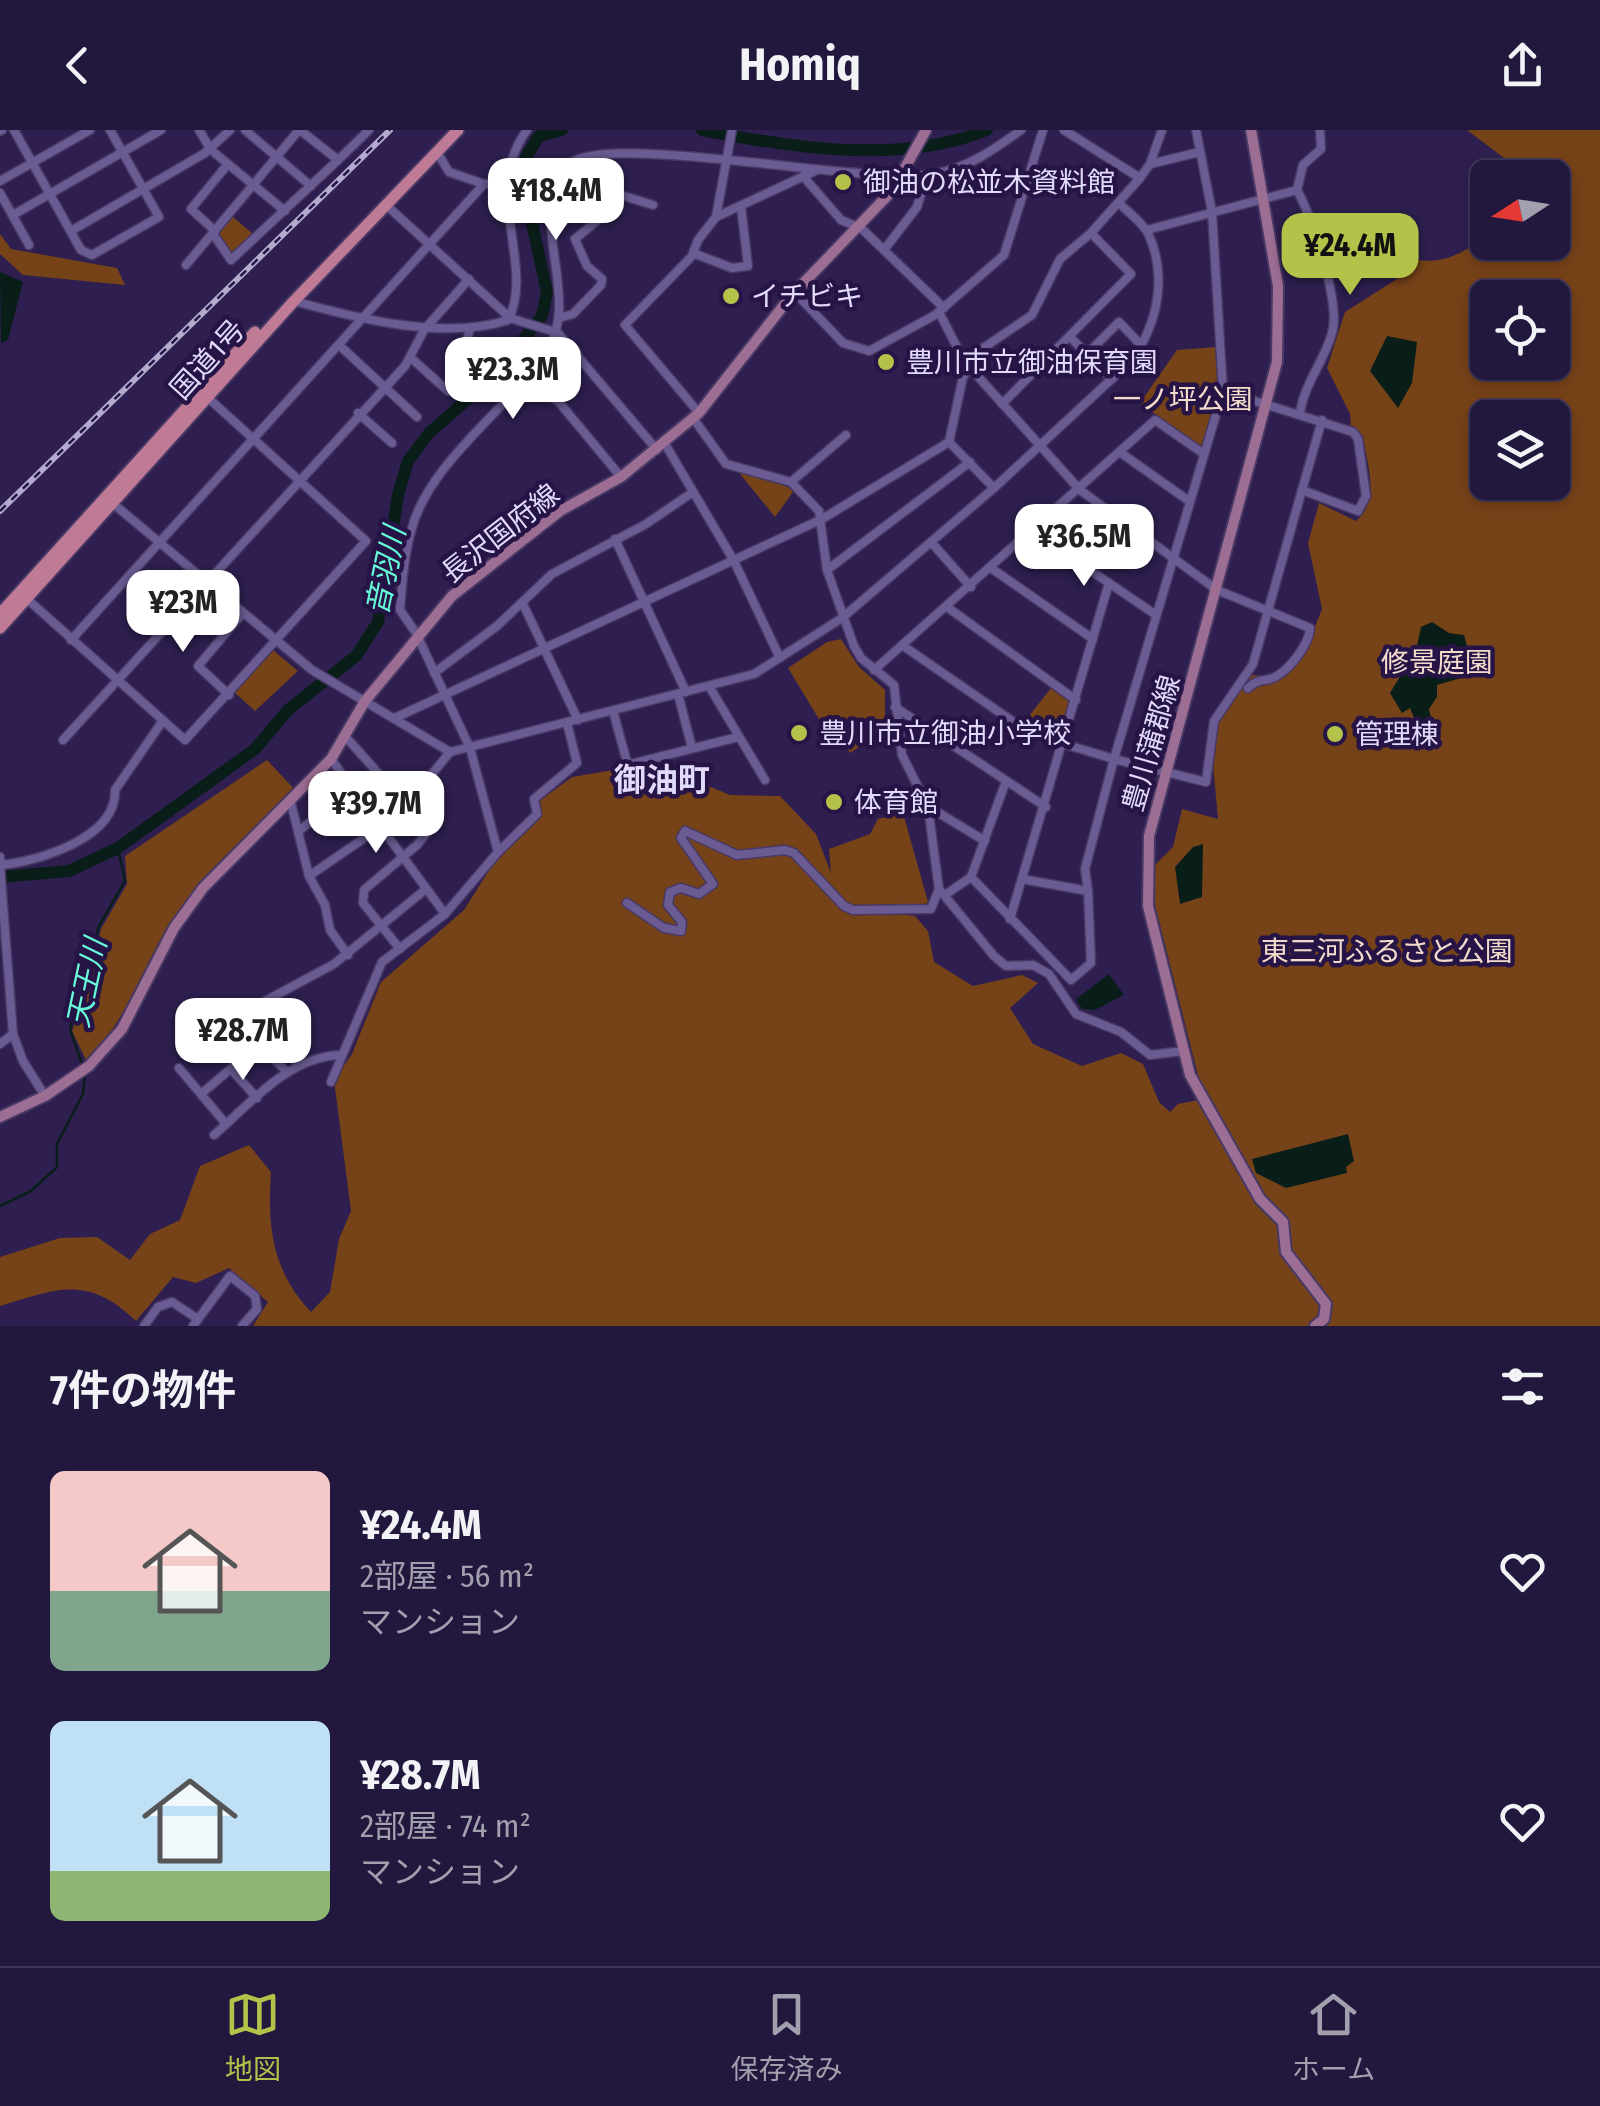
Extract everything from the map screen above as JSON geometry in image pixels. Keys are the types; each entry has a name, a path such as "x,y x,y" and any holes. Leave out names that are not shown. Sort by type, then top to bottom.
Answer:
{"highway":[{"name":"国道1号","path":"0,628 225,364 450,130"},
{"name":"国道1号","path":"0,614 458,130"}],"main road":[{"name":"長沢国府線","path":"0,1117 46,1096 85,1068 122,1029 165,943 203,888 331,759 366,701 472,576 560,510 622,477 696,416 791,296 860,228 903,174 926,130"},
{"name":"豊川蒲郡線","path":"1251,130 1278,286 1276,362 1269,404 1165,772 1146,851 1146,889 1184,1052 1200,1098 1229,1140 1260,1200 1283,1222 1286,1252 1326,1304 1324,1320 1315,1326"}],"street":[{"path":"14,130 81,250 92,254 158,220 110,130"},
{"path":"0,181 90,130"},
{"path":"12,215 160,130"},
{"path":"200,130 210,150 285,211"},
{"path":"70,231 210,150 230,130"},
{"path":"245,130 311,186"},
{"path":"186,264 300,130 338,160"},
{"path":"347,130 358,141"},
{"path":"228,164 191,208 231,260 369,130"},
{"path":"512,130 525,133 508,183 514,265 512,319"},
{"path":"716,217 732,130"},
{"path":"498,852 470,748 400,610 412,527 421,505 472,436 524,381 555,332 561,288 551,210 559,180 570,162 594,150 614,149 726,155 818,169 927,175 987,154 1022,130"},
{"path":"791,296 800,298 843,344 868,351 942,310 1004,255 1043,130"},
{"path":"1064,130 1140,178"},
{"path":"396,718 822,519 949,442 967,365 1032,314 1060,260 1120,204 1150,164 1162,130"},
{"path":"971,877 1071,980 1091,962 1085,868 1223,391 1212,212 1196,130"},
{"path":"1300,412 1304,386 1334,330 1329,273 1316,245 1310,212 1297,190 1303,165 1321,149 1320,130"},
{"path":"436,151 448,172 484,184 508,183"},
{"path":"1150,164 1200,152"},
{"path":"818,169 716,217 693,253 625,326 696,416 726,464 792,482 822,519 827,570 842,618 861,658 894,685 902,754 928,807 942,892 994,956 1006,966 1034,965 1049,974 1076,1014 1121,1032 1150,1056 1184,1052"},
{"path":"884,250 918,206 927,175"},
{"path":"803,176 841,220 860,228 942,310 967,365 1080,490 1218,590 1310,628 1302,650 1273,678 1256,680 1248,688"},
{"path":"72,640 484,184"},
{"path":"598,188 654,205"},
{"path":"1147,230 1297,190"},
{"path":"0,193 30,246"},
{"path":"559,318 572,314 602,285 602,279 587,266 575,238 618,204 621,195"},
{"path":"385,204 512,319 555,332 661,447 734,561 780,658"},
{"path":"400,798 432,774 450,752 754,674 842,618 1040,447 1142,346 1159,294 1147,230 1120,204"},
{"path":"693,253 732,268 748,266 741,206"},
{"path":"1002,404 1131,278 1091,233"},
{"path":"62,740 411,358 428,325 469,278"},
{"path":"294,300 362,320 470,328 512,319"},
{"path":"1087,354 1119,322 1142,346"},
{"path":"470,328 464,354 476,369"},
{"path":"1072,338 1112,379"},
{"path":"339,345 417,417"},
{"path":"545,391 577,354"},
{"path":"411,358 448,391"},
{"path":"524,381 545,391 608,456 622,477"},
{"path":"1223,391 1300,412 1353,432 1358,439 1364,505 1358,512 1302,490"},
{"path":"26,598 162,722 190,740 230,696 365,543 206,396"},
{"path":"358,413 392,443"},
{"path":"874,670 1034,532 1155,420 1204,454"},
{"path":"902,645 1031,734 1206,782 1210,779 1207,752 1214,721 1252,664 1322,420"},
{"path":"792,482 846,435"},
{"path":"949,442 994,488"},
{"path":"1120,453 1189,501"},
{"path":"827,570 970,462"},
{"path":"434,673 523,604 552,574 693,492"},
{"path":"109,500 312,670 450,752"},
{"path":"1034,532 1156,615"},
{"path":"615,539 682,693 692,748"},
{"path":"931,542 971,587"},
{"path":"991,568 1093,640"},
{"path":"1010,919 1109,583"},
{"path":"523,604 578,720"},
{"path":"947,607 1076,700"},
{"path":"230,696 198,666 243,613"},
{"path":"709,686 765,780"},
{"path":"895,707 1046,807"},
{"path":"614,711 627,762 738,737"},
{"path":"1,867 61,853 107,818 116,804 115,790 162,722"},
{"path":"330,1082 382,962 445,914 537,814 534,800 577,762 567,723"},
{"path":"345,736 428,830"},
{"path":"331,759 445,914"},
{"path":"400,949 363,903 364,890 402,858 435,822 432,774"},
{"path":"627,903 664,928 680,932 682,922 668,905 670,892 682,888 700,894 713,884 681,838 684,832 737,855 785,850 794,853 826,892 854,910 931,908 942,892 971,877 1006,781"},
{"path":"300,830 353,789"},
{"path":"291,803 309,876 326,905 330,930 348,955"},
{"path":"928,807 985,841"},
{"path":"309,876 380,828"},
{"path":"0,857 14,1034 24,1061 46,1096"},
{"path":"1022,879 1088,891"},
{"path":"241,1014 348,955 426,889"},
{"path":"0,984 11,984"},
{"path":"248,1033 287,1072"},
{"path":"0,1044 14,1034"},
{"path":"201,1094 261,1043"},
{"path":"214,1136 287,1072 316,1057 340,1055"},
{"path":"179,1068 226,1124"},
{"path":"231,1069 257,1098"},
{"path":"144,1326 158,1307 172,1302 196,1322 230,1276 255,1296 257,1308 242,1326"}],"green space":[{"path":"1467,130 1600,130 1600,1326 253,1326 268,1302 229,1268 196,1283 173,1277 136,1321 119,1306 87,1291 56,1291 0,1306 0,1257 60,1238 97,1237 130,1260 150,1234 180,1220 200,1166 249,1145 271,1172 270,1211 280,1264 311,1312 330,1292 339,1239 351,1211 334,1080 352,1054 381,982 464,910 497,858 541,816 538,802 572,777 625,768 682,775 730,795 780,796 816,834 831,873 829,849 870,834 878,819 903,813 928,902 923,906 844,908 915,916 928,931 934,962 973,986 1022,975 1038,983 1010,1008 1033,1044 1082,1066 1121,1053 1143,1064 1159,1102 1170,1112 1178,1104 1198,1100 1257,1206 1268,1214 1280,1212 1262,1193 1202,1091 1155,905 1154,866 1173,847 1182,809 1218,819 1212,753 1217,722 1250,675 1276,676 1306,649 1322,609 1308,543 1319,503 1356,521 1368,503 1370,482 1363,436 1351,428 1350,414 1327,368 1345,312 1400,277 1416,260 1445,258 1470,247 1470,260 1570,260 1570,160 1507,160"},
{"path":"232,216 254,235 230,256 217,236"},
{"path":"0,234 11,249 117,268 125,285 23,275 0,254"},
{"name":"一ノ坪公園","path":"1216,347 1218,392 1201,448 1140,403 1177,350"},
{"path":"736,469 793,492 775,517"},
{"path":"841,639 859,667 885,690 885,730 850,753 844,744 836,747 788,668 827,642"},
{"path":"273,650 298,671 255,711 235,693"},
{"path":"1051,688 1072,703 1062,740 1022,725"},
{"path":"267,760 297,792 245,837 183,905 112,1029 87,1062 72,1031 84,1000 101,929 127,884 125,856"}],"shaded area":[{"path":"0,272 23,282 8,340 1,343"},
{"path":"1387,336 1417,342 1412,383 1398,408 1370,371"},
{"path":"1432,622 1449,633 1464,635 1469,654 1461,678 1437,685 1437,697 1429,709 1432,722 1412,725 1407,722 1414,718 1410,708 1402,713 1390,693 1416,650 1421,627"},
{"path":"1203,844 1202,897 1180,904 1175,867 1193,847"},
{"path":"1109,974 1124,995 1095,1010 1082,1009 1076,999"},
{"path":"1348,1134 1354,1161 1346,1167 1347,1173 1286,1188 1256,1173 1252,1159"}],"waterway":[{"name":"音羽川","path":"0,877 69,871 118,848 255,749 288,710 356,656 378,622 398,495 408,461 429,433 493,377 542,316 547,292 524,186 526,157 539,136 562,130"},
{"name":"音羽川","path":"702,130 772,143 846,150 919,147 987,130"},
{"name":"天王川","path":"83,1067 70,1029 99,926 125,881 118,848"},
{"name":"天王川","path":"0,1206 31,1191 57,1167 57,1144 83,1094 85,1074"}],"railway":[{"path":"0,511 390,130"}],"place":[{"name":"御油の松並木資料館","path":"843,182"},
{"name":"イチビキ","path":"731,296"},
{"name":"豊川市立御油保育園","path":"886,362"},
{"name":"豊川市立御油小学校","path":"799,733"},
{"name":"管理棟","path":"1335,734"},
{"name":"体育館","path":"834,802"}],"district":[{"name":"御油町","path":"662,780"}],"park label":[{"name":"修景庭園","path":"1437,662"},
{"name":"東三河ふるさと公園","path":"1387,951"}]}
